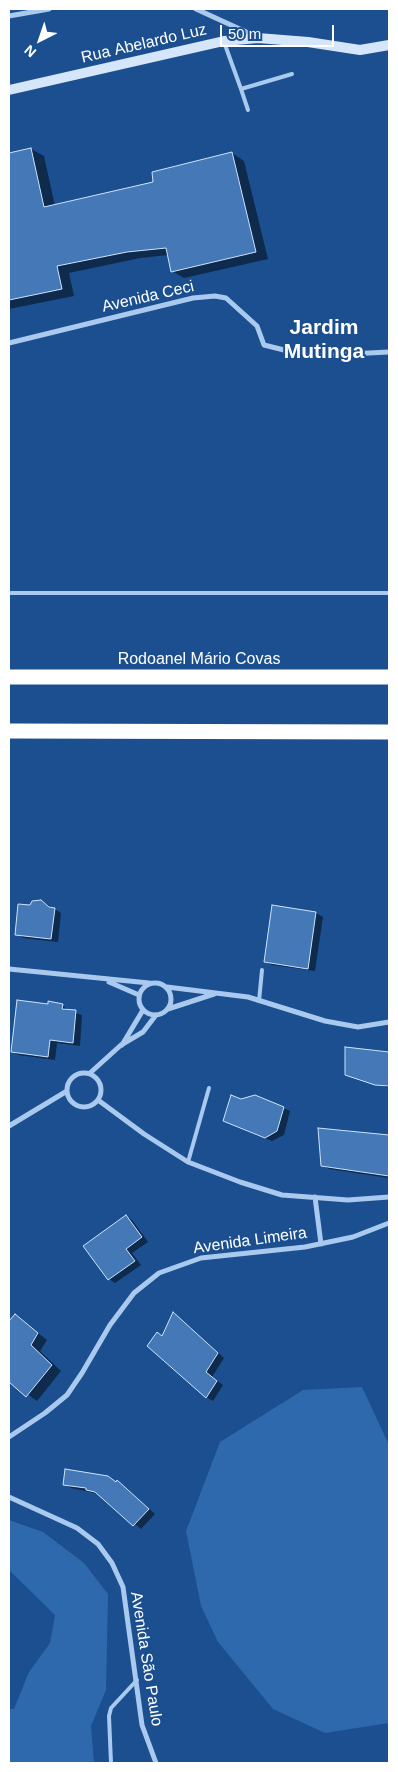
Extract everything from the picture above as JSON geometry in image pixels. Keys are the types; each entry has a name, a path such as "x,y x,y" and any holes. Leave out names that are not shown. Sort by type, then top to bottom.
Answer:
{"highway":[{"name":"Rodoanel Mário Covas","path":"9,677 389,677"},
{"path":"9,731 389,732"}],"main road":[{"name":"Rua Abelardo Luz","path":"9,90 224,41 258,38 308,42 348,49 389,44"}],"street":[{"path":"9,16 49,9"},
{"name":"Rua Abelardo Luz","path":"196,9 258,38"},
{"name":"Avenida Ceci","path":"9,343 193,298 215,296 226,298 257,326 264,345 308,356 389,352"},
{"path":"9,969 104,980 158,982 167,987 217,993 259,1001 325,1021 358,1027 389,1022"},
{"path":"104,980 139,995"},
{"path":"149,983 142,988 139,995 139,1003 143,1010 156,1015"},
{"path":"167,987 171,993 172,1001 168,1009"},
{"path":"90,1073 122,1045 142,1032 156,1015 168,1009 217,993"},
{"path":"122,1045 143,1010"},
{"path":"82,1072 90,1073 101,1085 102,1092 98,1100 92,1105 84,1107 76,1105 70,1099 67,1091 68,1083 74,1076 82,1072"},
{"path":"9,1126 67,1091"},
{"path":"98,1100 144,1134 188,1162 240,1182 282,1194 348,1200 389,1197"},
{"path":"315,1197 321,1244"},
{"name":"Avenida Limeira","path":"9,1436 45,1413 67,1395 110,1325 134,1292 159,1273 201,1258 321,1244 353,1237 389,1223"},
{"name":"Avenida São Paulo","path":"9,1497 76,1528 98,1544 112,1563 123,1587 142,1725 156,1763"}],"lane":[{"path":"224,41 248,110"},
{"path":"241,89 292,74"},
{"path":"9,593 389,593"},
{"path":"259,1001 262,970"},
{"path":"188,1162 209,1088"},
{"path":"111,1763 109,1716 111,1708 137,1680"}],"shaded area":[{"path":"362,1387 389,1445 389,1723 325,1733 273,1709 218,1642 201,1606 186,1531 220,1442 303,1390"},
{"path":"9,1520 43,1532 84,1563 108,1594 106,1690 91,1726 94,1763 9,1763 9,1709 14,1709 29,1672 50,1643 55,1615 9,1570"}],"building":[{"path":"31,148 44,207 153,182 152,172 232,152 256,252 171,272 166,248 127,252 57,266 62,289 9,300 9,153"},
{"path":"41,900 49,907 55,908 51,939 15,935 18,904 30,905 32,901"},
{"path":"272,905 316,912 308,969 264,962"},
{"path":"17,1000 48,1004 48,1001 63,1004 62,1009 76,1010 73,1043 50,1040 48,1057 11,1052"},
{"path":"345,1047 389,1052 389,1086 375,1085 345,1075"},
{"path":"231,1095 241,1099 255,1095 284,1107 277,1131 265,1138 223,1121"},
{"path":"318,1128 389,1135 389,1176 321,1166"},
{"path":"126,1215 142,1237 126,1249 135,1261 108,1280 83,1246"},
{"path":"173,1312 218,1353 206,1372 217,1381 206,1398 147,1346 157,1332 162,1336"},
{"path":"15,1314 38,1333 31,1345 52,1365 26,1397 9,1382 9,1321"},
{"path":"65,1469 108,1476 116,1482 117,1480 149,1509 133,1526 95,1492 86,1490 86,1488 63,1485"}],"district":[{"name":"Jardim Mutinga","path":"324,340"}]}
